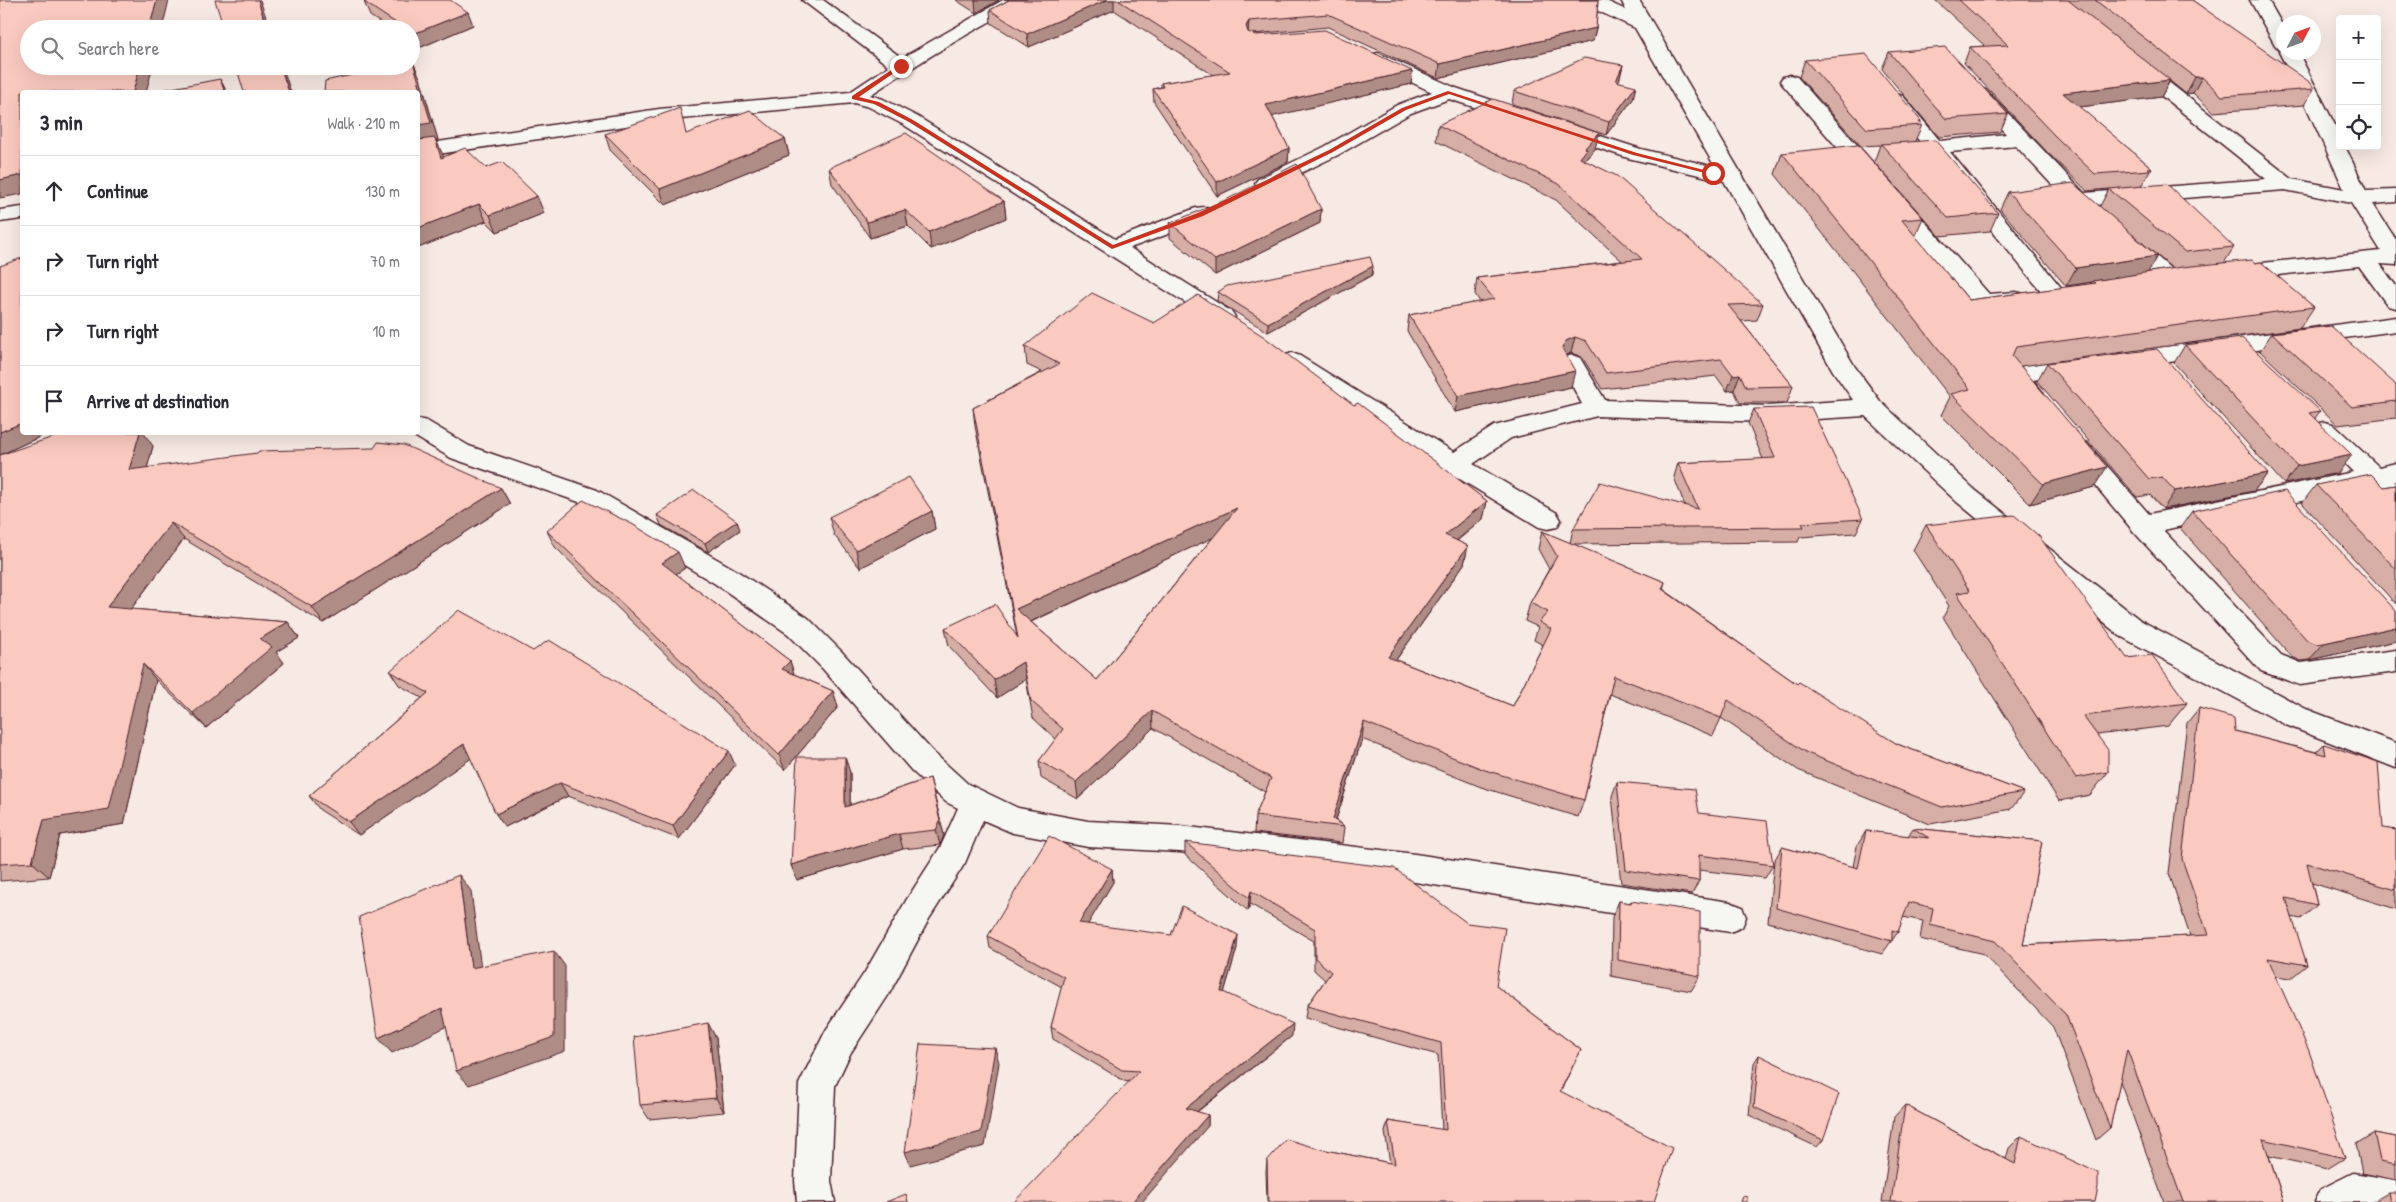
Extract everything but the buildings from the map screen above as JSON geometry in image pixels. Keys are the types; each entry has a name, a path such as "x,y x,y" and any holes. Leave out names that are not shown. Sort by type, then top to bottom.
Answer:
{"street":[{"path":"811,0 901,66"},
{"path":"854,97 901,66 978,20 1017,0"},
{"path":"1589,0 1642,24"},
{"path":"1630,0 1642,24 1846,371 1871,408 1966,496 2130,628 2296,717 2396,756"},
{"path":"2259,0 2276,31"},
{"path":"1361,51 1448,92 1635,154 1732,177"},
{"path":"2122,55 2285,184"},
{"path":"2141,283 2395,257 2359,198 2292,60"},
{"path":"1790,81 1983,301 2066,295 1935,148 1886,89"},
{"path":"1968,82 2077,200 2109,227 2189,277"},
{"path":"1244,193 1331,151 1404,109 1448,92"},
{"path":"420,151 659,115 854,97 876,103 911,121 1240,328"},
{"path":"1827,156 2021,139"},
{"path":"2077,200 2285,184 2359,198 2396,196"},
{"path":"1112,247 1218,206"},
{"path":"0,216 20,213"},
{"path":"2365,260 2396,301"},
{"path":"2047,412 2015,375 2396,324"},
{"path":"2236,346 2258,366"},
{"path":"1272,349 1454,464 1548,520"},
{"path":"2152,356 2172,379"},
{"path":"1572,363 1597,408"},
{"path":"1454,464 1503,432 1597,408 1767,414 1871,408"},
{"path":"2308,415 2385,474 2396,498"},
{"path":"420,429 460,452 588,496 724,576 798,626 832,660 923,762 957,793 1013,820 1088,834 1180,839 1415,868 1730,917"},
{"path":"2066,435 2143,525 2271,663 2300,674 2396,661"},
{"path":"2143,525 2385,474"},
{"path":"2258,475 2297,518"},
{"path":"816,1202 813,1182 817,1084 838,1042 877,983 918,909 954,853 975,803"},
{"path":"2334,1202 2353,1191 2396,1198"}],"route":[{"path":"901,66 854,97 876,103 911,121 1112,247 1201,214 1331,151 1404,109 1448,92 1635,154 1713,173"}]}
